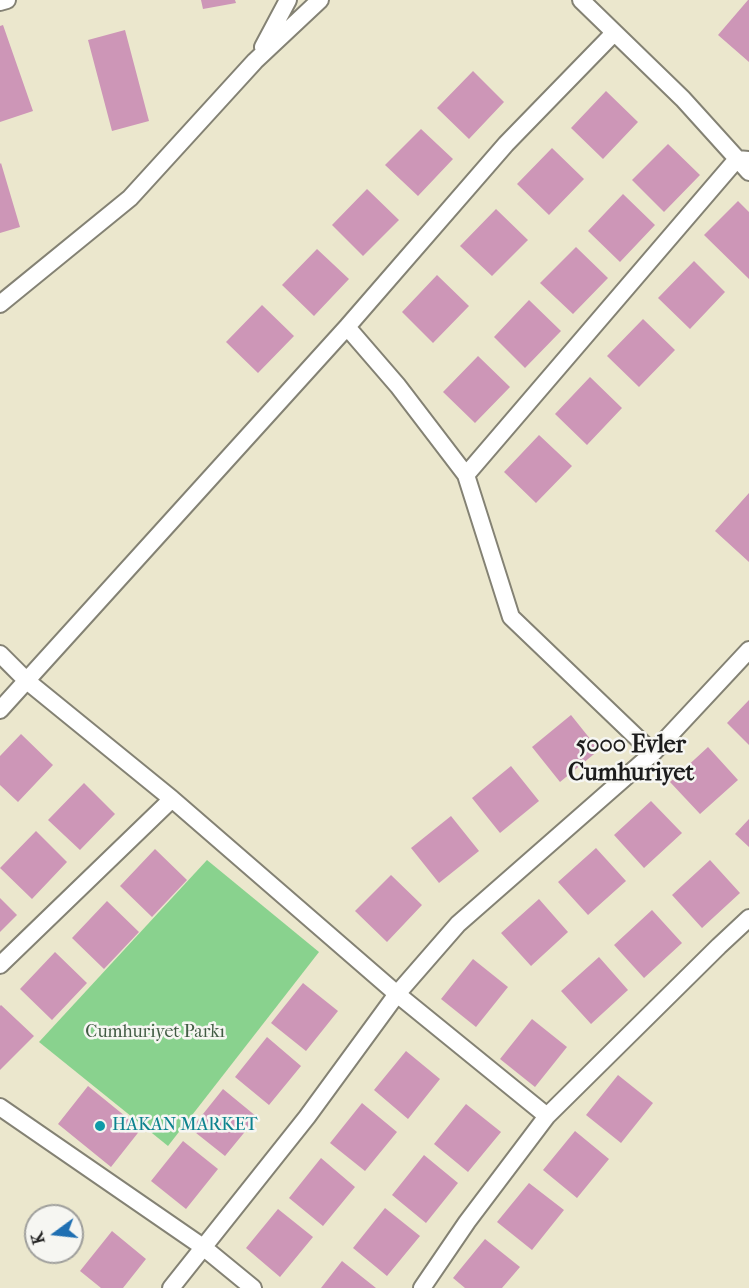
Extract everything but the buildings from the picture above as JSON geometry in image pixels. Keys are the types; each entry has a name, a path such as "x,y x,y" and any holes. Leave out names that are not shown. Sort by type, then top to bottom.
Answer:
{"street":[{"path":"0,2 7,0"},
{"path":"255,61 288,0"},
{"path":"0,304 130,198 255,61 320,0"},
{"path":"581,0 743,159 749,172"},
{"path":"0,710 347,327 506,144 614,33"},
{"path":"466,475 743,159"},
{"path":"347,327 398,386 466,475 511,617 653,753"},
{"path":"171,1288 307,1117 397,994 458,924 653,753 749,650"},
{"path":"0,654 27,681 172,799 397,994 547,1116"},
{"path":"0,965 172,799"},
{"path":"422,1288 467,1222 547,1116 749,918"},
{"path":"0,1107 203,1247 253,1288"}],"green space":[{"name":"Cumhuriyet Parkı","path":"207,860 319,952 168,1146 39,1042"}],"place":[{"name":"HAKAN MARKET","path":"100,1126"}],"district":[{"name":"5000 Evler Cumhuriyet","path":"631,760"}]}
